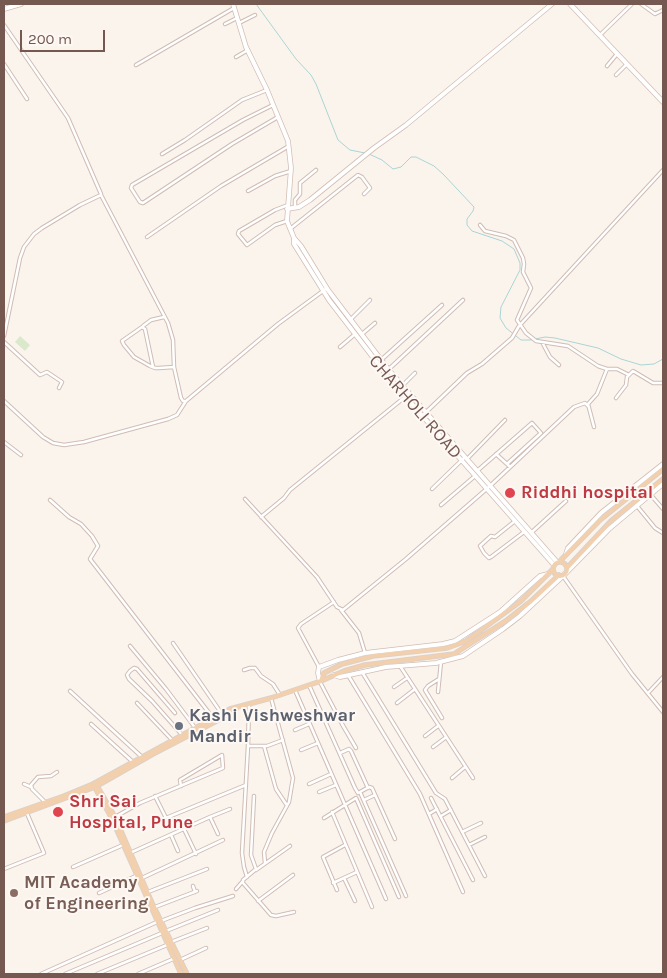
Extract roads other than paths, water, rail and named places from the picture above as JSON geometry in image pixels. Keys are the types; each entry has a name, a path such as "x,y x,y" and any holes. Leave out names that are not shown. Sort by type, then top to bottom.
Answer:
{"main road":[{"path":"321,681 324,672 342,664 395,651 454,646 466,641 520,601 600,520 663,469"},
{"path":"4,821 95,785 230,709 236,709 271,698 365,665 454,654 507,620 566,572 567,568 610,521 663,479"},
{"path":"556,564 564,563 567,568"},
{"path":"556,564 555,573 561,576"},
{"path":"4,817 26,812 45,802 95,785"},
{"path":"95,785 115,817 136,876 154,907 159,921"},
{"path":"95,785 125,844"},
{"path":"129,854 142,878 146,892 164,932 187,974"},
{"path":"164,932 167,945 181,974"}],"street":[{"path":"4,9 21,4"},
{"path":"287,221 275,225 247,245 238,234 239,230 275,210 288,207 294,208 310,200 369,151 406,125 552,4"},
{"path":"570,4 663,102"},
{"path":"600,35 632,4"},
{"path":"641,4 654,14 663,10"},
{"path":"136,65 234,6"},
{"name":"CHARHOLI ROAD","path":"234,6 248,50 289,146 291,171 287,221 294,238 302,246 327,288 388,369 524,532 540,546"},
{"path":"239,23 255,15"},
{"path":"225,24 237,18"},
{"path":"4,25 68,118 101,195 168,324 173,340 174,367 181,398 186,401"},
{"path":"236,57 248,50"},
{"path":"607,66 617,54"},
{"path":"4,64 27,98"},
{"path":"616,75 627,64"},
{"path":"162,154 242,100 266,90"},
{"path":"273,105 243,120 132,185 131,188 140,202 143,203 232,144 278,117"},
{"path":"147,237 221,186 289,146"},
{"path":"294,208 295,200 300,194 300,183 316,170"},
{"path":"424,414 468,373 482,364 512,338 520,326 663,170"},
{"path":"248,191 275,176 291,171"},
{"path":"290,229 358,175 370,188 364,194"},
{"path":"4,336 24,247 34,234 42,228 80,205 101,195"},
{"path":"480,225 486,232 506,236 514,240 523,258 523,272 531,288 518,316 517,320 520,326 533,339 565,345 593,363 607,369 617,369 629,375"},
{"name":"CHARHOLI ROAD","path":"294,238 294,244 322,291 354,335 406,397 424,414"},
{"path":"4,401 44,437 53,443 64,445 84,442 168,419 177,415 186,401 278,324 327,288"},
{"path":"350,320 370,300"},
{"path":"384,372 463,300"},
{"path":"381,360 442,305"},
{"path":"164,317 151,320 122,341 122,343 134,357 153,367 174,367"},
{"path":"361,335 375,323"},
{"path":"142,327 145,329 153,367"},
{"path":"340,347 354,335"},
{"path":"4,342 40,375 47,372 62,382 59,388"},
{"path":"542,342 550,357 559,365"},
{"path":"588,406 602,383 607,369"},
{"path":"616,398 625,386 626,379 634,371 653,382 663,383"},
{"path":"402,386 415,373"},
{"path":"260,517 284,498 290,490 406,397"},
{"path":"341,610 345,609 406,559 488,488 574,407 585,403 588,406 594,427"},
{"path":"432,489 505,420"},
{"path":"441,504 530,423 536,427 541,433 507,464"},
{"path":"4,442 21,455"},
{"path":"496,454 510,467"},
{"path":"566,554 568,548 601,513 663,464"},
{"path":"334,675 340,677 362,671 441,662 463,656 520,616 604,534 663,484"},
{"name":"CHARHOLI ROAD","path":"488,488 531,533 556,564"},
{"path":"650,494 663,509"},
{"path":"245,499 317,577 358,633 365,653"},
{"path":"50,500 69,517 81,524 92,536 98,546 90,559 214,719"},
{"path":"531,533 566,501"},
{"path":"637,505 651,523 663,534"},
{"path":"515,521 495,537 491,536 480,546 484,553 489,558 491,557 524,532"},
{"path":"561,576 632,674 663,712"},
{"path":"334,602 298,628 319,667 318,672 321,681 356,748"},
{"path":"173,643 222,715"},
{"path":"130,646 196,729"},
{"path":"319,667 365,653 395,651"},
{"path":"438,692 441,662"},
{"path":"400,666 473,778"},
{"path":"175,713 139,671 134,668 130,671 129,679 152,701 183,736"},
{"path":"244,670 255,668 261,676 273,684 280,695"},
{"path":"362,671 436,793 446,798 485,876"},
{"path":"348,675 420,794 463,892"},
{"path":"648,693 663,677"},
{"path":"394,687 408,678"},
{"path":"439,680 428,686 425,690 442,718"},
{"path":"309,685 358,793 360,792 364,800 406,896"},
{"path":"397,703 415,689"},
{"path":"295,690 386,900"},
{"path":"70,691 143,758"},
{"path":"265,863 264,852 290,798 293,778 271,698"},
{"path":"136,702 173,741"},
{"path":"248,877 242,853 249,705"},
{"path":"91,724 134,763"},
{"path":"294,730 309,724"},
{"path":"425,736 438,726"},
{"path":"432,747 446,737"},
{"path":"248,746 264,746 283,740"},
{"path":"301,750 318,743"},
{"path":"264,746 276,789 286,805"},
{"path":"339,753 350,749 368,788 372,788 395,839"},
{"path":"115,817 155,796 181,786 223,768 222,755 180,780 181,786"},
{"path":"452,778 465,767"},
{"path":"31,787 38,777 51,776 56,772"},
{"path":"309,784 332,774"},
{"path":"24,784 31,787 45,802"},
{"path":"155,796 166,818 246,784"},
{"path":"319,792 336,785"},
{"path":"360,792 368,788"},
{"path":"364,800 375,795"},
{"path":"254,796 252,856 255,870"},
{"path":"324,818 356,798 399,897"},
{"path":"431,798 473,880"},
{"path":"129,854 230,809"},
{"path":"429,814 437,809"},
{"path":"441,816 451,810"},
{"path":"4,869 44,853 26,812"},
{"path":"332,812 372,907"},
{"path":"210,817 218,834"},
{"path":"462,832 481,823"},
{"path":"184,829 196,854"},
{"path":"171,835 178,851"},
{"path":"469,845 485,837"},
{"path":"142,878 223,840"},
{"path":"73,867 125,844"},
{"path":"337,890 323,857 345,845"},
{"path":"236,889 255,870 290,846"},
{"path":"146,892 207,869"},
{"path":"333,882 358,872"},
{"path":"258,901 293,875"},
{"path":"98,893 136,876"},
{"path":"344,878 354,901"},
{"path":"243,881 272,916 294,912"},
{"path":"154,907 196,892 193,886"},
{"path":"41,974 159,921 232,896"},
{"path":"65,974 218,910"},
{"path":"171,942 207,928"},
{"path":"97,974 167,945"},
{"path":"180,960 206,948"},
{"path":"138,974 173,959"}],"waterway":[{"path":"256,4 296,59 311,75 338,140 350,150 365,153"},
{"path":"369,154 382,160 393,169 401,167 411,157 416,157 434,166 474,207 467,219 467,225 472,231 502,241 514,249 520,263 520,270 501,307 500,318 506,328 521,340 545,337 555,338 598,348 621,359 641,365 654,364 663,359"}],"place":[{"name":"Riddhi hospital","path":"510,493"},
{"name":"Kashi Vishweshwar Mandir","path":"179,726"},
{"name":"Shri Sai Hospital, Pune","path":"58,812"},
{"name":"MIT Academy of Engineering","path":"14,893"}]}
